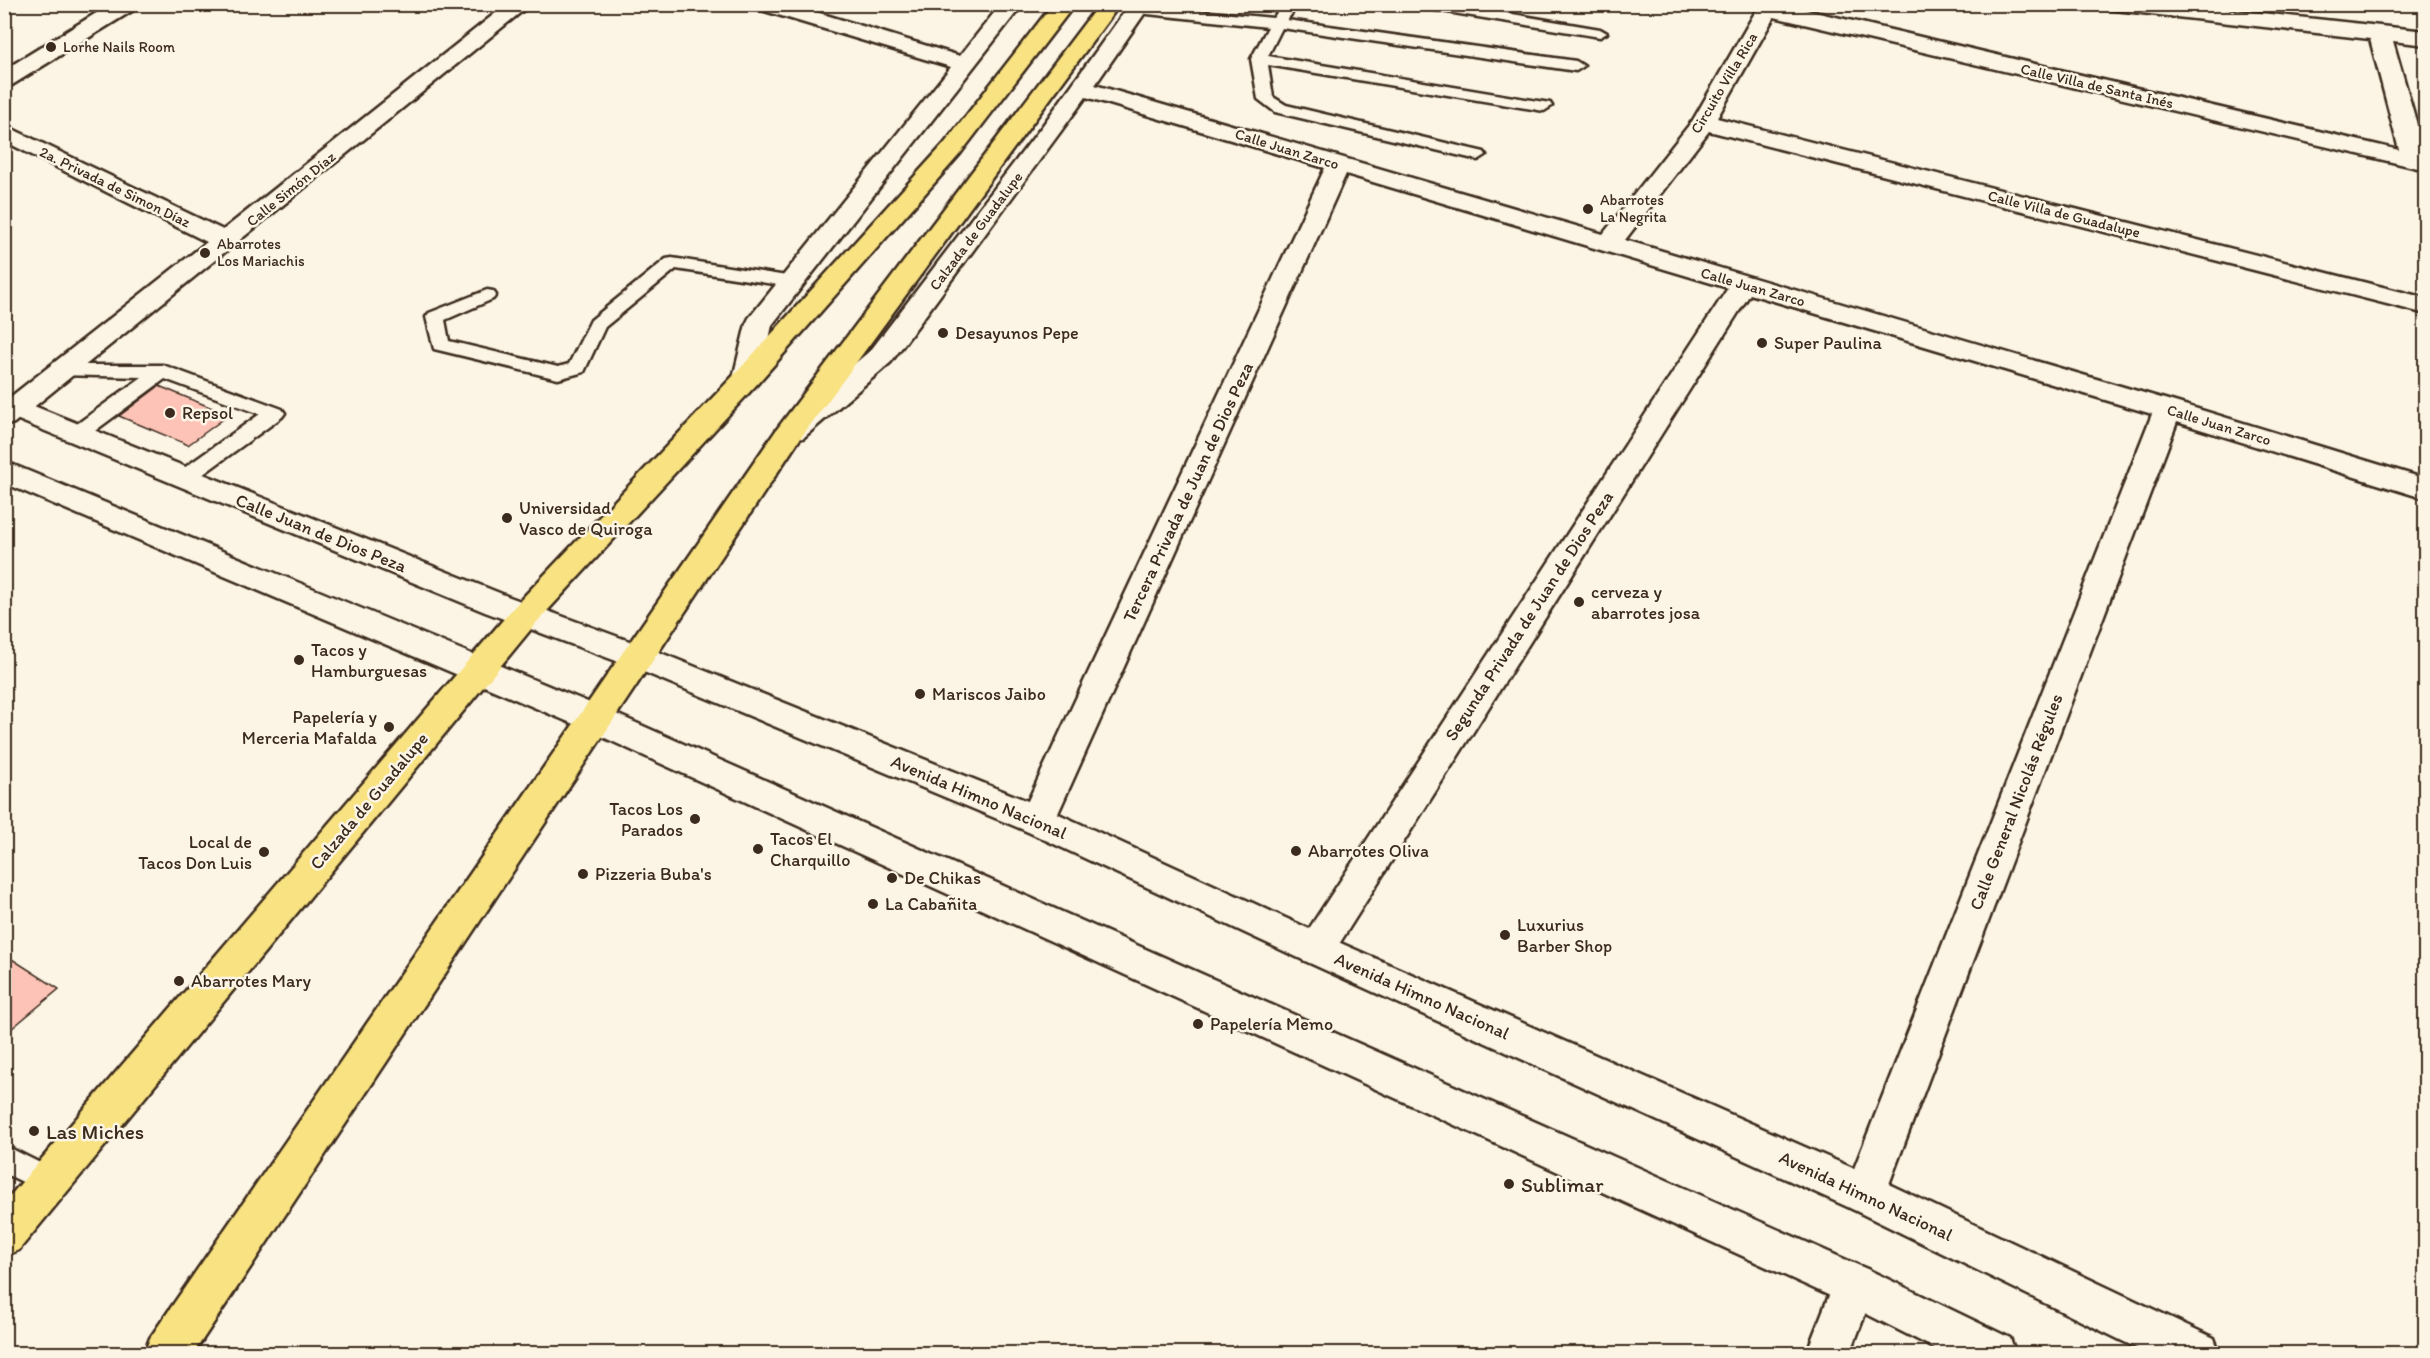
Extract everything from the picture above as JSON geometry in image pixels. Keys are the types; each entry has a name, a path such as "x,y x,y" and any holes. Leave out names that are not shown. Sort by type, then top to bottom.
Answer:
{"main road":[{"name":"Calzada de Guadalupe","path":"4,1236 525,615 747,378 952,149 1065,4"},
{"name":"Calzada de Guadalupe","path":"166,1353 787,436 1110,4"}],"street":[{"path":"4,80 127,4"},
{"name":"Calle Simón Díaz","path":"8,410 63,371 521,4"},
{"path":"766,4 963,64"},
{"path":"747,378 759,324 963,64 1013,4"},
{"path":"2115,4 2426,38"},
{"name":"Calzada de Guadalupe","path":"787,436 881,356 1051,130 1140,7"},
{"name":"Circuito Villa Rica","path":"1609,244 1703,122 1770,7"},
{"name":"Calle Villa de Santa Inés","path":"1770,7 2420,162"},
{"path":"2380,33 2420,162"},
{"name":"Calle Juan Zarco","path":"1080,88 2168,409 2426,489"},
{"name":"Calle Villa de Guadalupe","path":"1703,122 2426,306"},
{"name":"2a. Privada de Simon Díaz","path":"4,132 226,241"},
{"name":"Tercera Privada de Juan de Dios Peza","path":"1037,820 1339,164"},
{"name":"Segunda Privada de Juan de Dios Peza","path":"1316,949 1743,284"},
{"name":"Calle General Nicolás Régules","path":"1865,1194 2168,409"},
{"name":"Calle Juan de Dios Peza","path":"8,410 77,434 525,615 639,657"},
{"path":"4,471 595,719 1854,1285 1994,1353"},
{"name":"Avenida Himno Nacional","path":"639,657 1037,820 1316,949 1865,1194 2198,1353"},
{"path":"1828,1353 1854,1285"}],"lane":[{"path":"1292,4 1277,23 1259,59 1266,99 1281,109 1478,154"},
{"path":"1423,4 1600,33"},
{"path":"1140,7 1277,23 1576,66"},
{"path":"1259,59 1544,106"},
{"path":"488,295 435,317 441,345 558,373 577,368 597,324 672,263 793,282"},
{"path":"63,371 163,371 275,413 184,478"},
{"path":"77,434 163,371"},
{"path":"4,1158 50,1182"}],"building":[{"name":"Repsol","path":"159,386 229,415 188,445 119,416"},
{"path":"4,954 59,989 4,1035"}],"place":[{"name":"Lorhe Nails Room","path":"51,47"},
{"name":"Abarrotes La Negrita","path":"1588,209"},
{"name":"Abarrotes Los Mariachis","path":"205,253"},
{"name":"Desayunos Pepe","path":"943,333"},
{"name":"Super Paulina","path":"1762,343"},
{"name":"Repsol","path":"170,413"},
{"name":"Universidad Vasco de Quiroga","path":"507,518"},
{"name":"cerveza y abarrotes josa","path":"1579,602"},
{"name":"Tacos y Hamburguesas","path":"299,660"},
{"name":"Mariscos Jaibo","path":"920,694"},
{"name":"Papelería y Merceria Mafalda","path":"389,727"},
{"name":"Tacos Los Parados","path":"695,819"},
{"name":"Tacos El Charquillo","path":"758,849"},
{"name":"Abarrotes Oliva","path":"1296,851"},
{"name":"Local de Tacos Don Luis","path":"264,852"},
{"name":"Pizzeria Buba's","path":"583,874"},
{"name":"De Chikas","path":"892,878"},
{"name":"La Cabañita","path":"873,904"},
{"name":"Luxurius Barber Shop","path":"1505,935"},
{"name":"Abarrotes Mary","path":"179,981"},
{"name":"Papelería Memo","path":"1198,1024"},
{"name":"Las Miches","path":"34,1131"},
{"name":"Sublimar","path":"1509,1184"}]}
